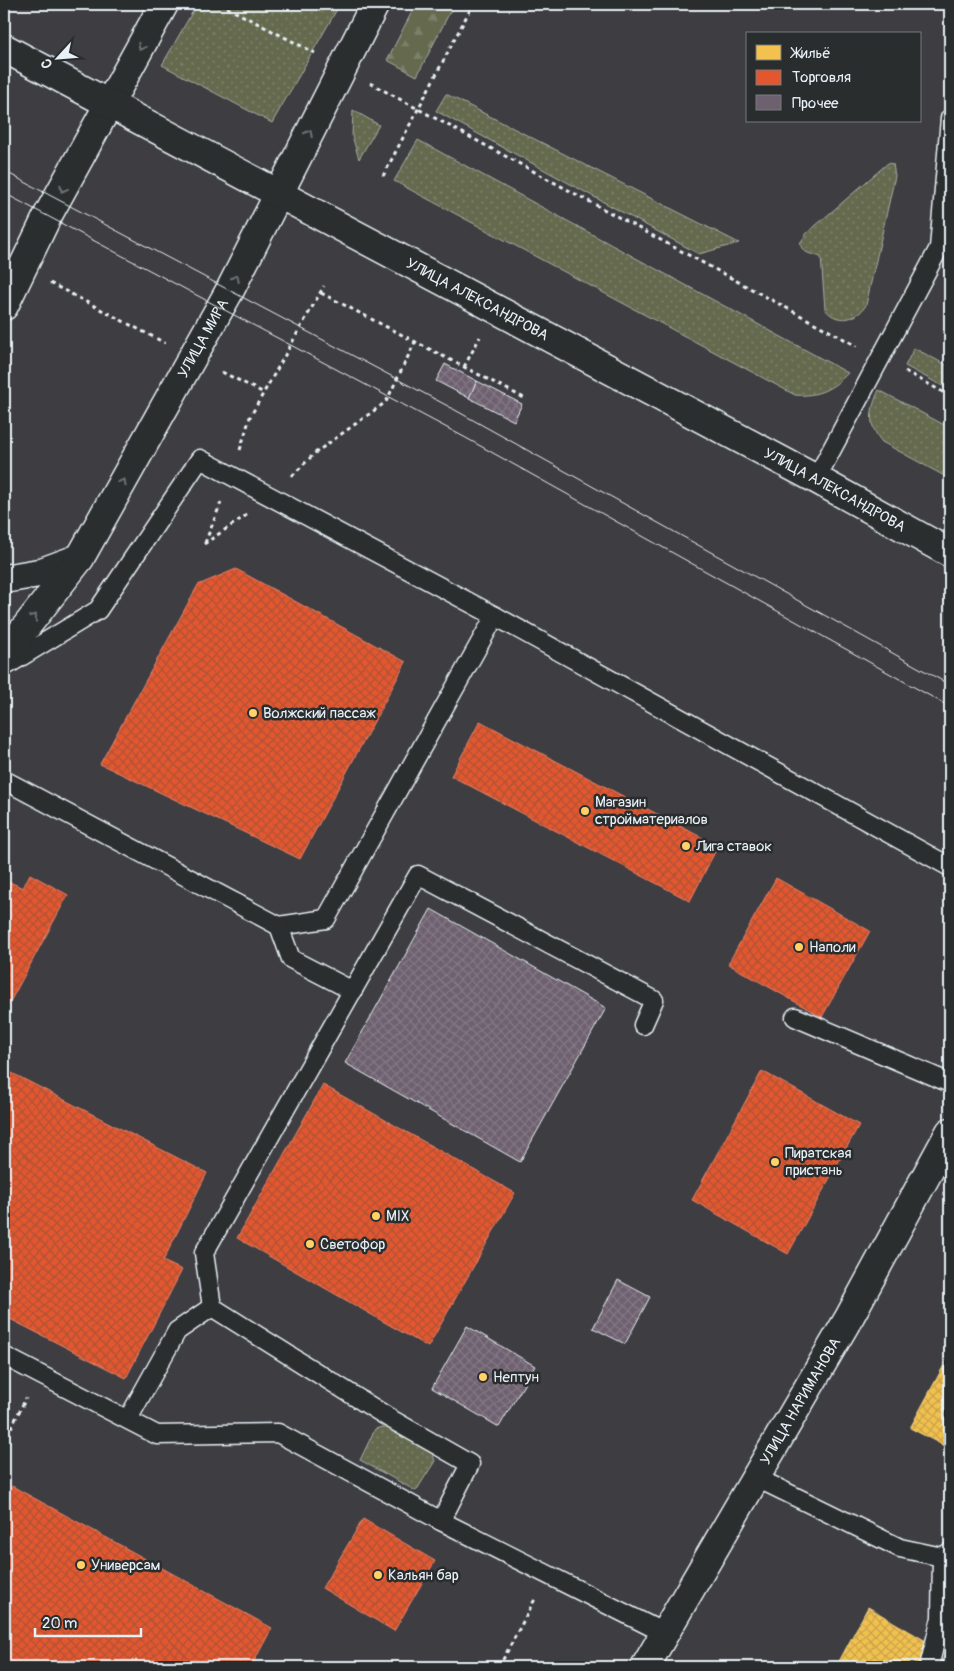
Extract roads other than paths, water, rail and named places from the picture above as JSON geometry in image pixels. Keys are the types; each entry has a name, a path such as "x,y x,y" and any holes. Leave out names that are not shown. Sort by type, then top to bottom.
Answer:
{"street":[{"path":"4,306 48,215 164,4"},
{"name":"УЛИЦА МИРА","path":"4,655 80,558 230,290 375,4"},
{"name":"УЛИЦА АЛЕКСАНДРОВА","path":"4,48 109,106 816,479 950,553"},
{"path":"4,579 40,573 80,558"},
{"name":"УЛИЦА НАРИМАНОВА","path":"645,1667 850,1316 950,1132"}],"lane":[{"path":"816,479 939,248 950,118"},
{"path":"4,667 98,610 200,459 495,616 950,867"},
{"path":"4,780 279,926 326,919 495,616"},
{"path":"441,1521 470,1464 391,1419 212,1306 204,1253 418,875 654,1000 644,1025"},
{"path":"279,926 291,959 353,991"},
{"path":"795,1017 950,1083"},
{"path":"128,1419 176,1331 212,1306"},
{"path":"4,1356 157,1435 278,1434 441,1521 664,1633"},
{"path":"755,1476 900,1548 946,1554 941,1618 929,1667"}],"tram line":[{"path":"4,171 446,405 950,685"},
{"path":"4,193 466,438 950,707"}],"place":[{"name":"Волжский пассаж","path":"253,713"},
{"name":"Магазин стройматериалов","path":"585,811"},
{"name":"Лига ставок","path":"686,846"},
{"name":"Наполи","path":"799,947"},
{"name":"Пиратская пристань","path":"775,1162"},
{"name":"MIX","path":"376,1216"},
{"name":"Светофор","path":"310,1244"},
{"name":"Нептун","path":"483,1377"},
{"name":"Универсам","path":"81,1565"},
{"name":"Кальян бар","path":"378,1575"}]}
